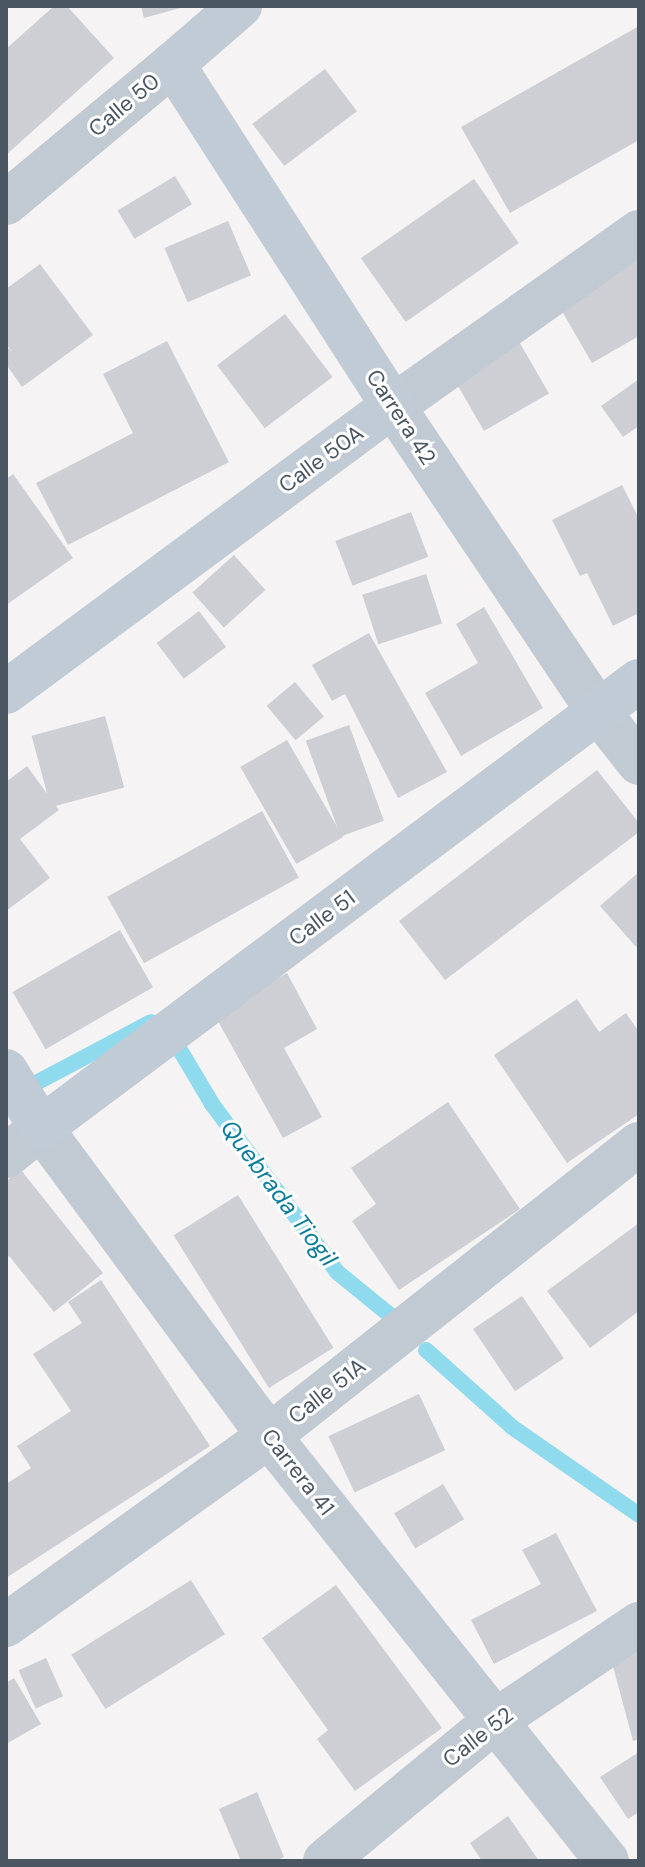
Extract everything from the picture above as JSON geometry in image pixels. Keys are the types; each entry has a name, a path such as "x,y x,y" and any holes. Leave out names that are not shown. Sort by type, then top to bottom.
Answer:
{"street":[{"name":"Calle 50","path":"6,203 240,6"},
{"name":"Carrera 42","path":"173,64 393,406 598,711 639,763"},
{"name":"Calle 50A","path":"6,692 393,406 639,232"},
{"name":"Calle 51","path":"6,1156 639,681"},
{"name":"Carrera 41","path":"6,1071 41,1128 269,1436 607,1861"},
{"name":"Calle 51A","path":"6,1625 269,1436 639,1144"},
{"name":"Calle 52","path":"325,1861 495,1721 639,1624"}],"building":[{"path":"54,6 67,6 114,58 6,155 6,49"},
{"path":"141,6 183,6 184,7 144,18"},
{"path":"639,26 639,140 510,213 461,127"},
{"path":"325,69 357,111 284,166 252,124"},
{"path":"175,176 192,204 135,239 118,211"},
{"path":"474,179 519,243 406,322 361,258"},
{"path":"228,221 251,275 188,302 164,248"},
{"path":"639,252 639,336 592,363 556,301"},
{"path":"40,264 93,335 22,387 6,364 6,346 12,352 6,344 6,289"},
{"path":"285,314 333,377 265,428 217,365"},
{"path":"517,338 549,393 484,431 452,376"},
{"path":"167,341 229,462 68,545 36,483 133,433 103,374"},
{"path":"639,379 639,426 623,437 601,406"},
{"path":"13,474 73,558 6,605 6,479"},
{"path":"622,485 639,519 639,613 613,626 587,573 580,576 552,520"},
{"path":"411,512 428,557 353,586 335,541"},
{"path":"234,555 265,590 224,627 192,592"},
{"path":"426,574 442,623 378,644 362,595"},
{"path":"484,607 543,708 461,756 425,693 478,663 456,624"},
{"path":"199,611 226,647 184,679 157,643"},
{"path":"369,633 447,772 398,798 345,694 332,701 312,665"},
{"path":"295,682 324,716 296,740 267,706"},
{"path":"105,716 124,787 51,807 32,736"},
{"path":"349,725 384,821 341,837 306,741"},
{"path":"287,740 343,837 296,864 240,767"},
{"path":"27,766 59,810 20,839 50,878 6,911 6,782"},
{"path":"597,770 639,823 639,832 445,980 399,921"},
{"path":"262,811 299,877 144,963 107,897"},
{"path":"639,872 639,944 636,947 600,906"},
{"path":"120,930 153,987 46,1049 13,992"},
{"path":"287,973 317,1029 284,1048 322,1117 283,1138 214,1014"},
{"path":"577,999 599,1032 626,1013 639,1032 639,1114 567,1163 494,1055"},
{"path":"448,1102 520,1209 399,1290 352,1221 376,1204 351,1168"},
{"path":"21,1170 103,1273 54,1312 9,1256 6,1258 6,1181"},
{"path":"238,1195 333,1348 269,1388 174,1235"},
{"path":"639,1223 639,1311 590,1348 547,1291"},
{"path":"101,1280 210,1446 6,1578 6,1484 31,1468 17,1446 71,1411 33,1354 82,1323 68,1302"},
{"path":"522,1296 564,1358 515,1391 473,1329"},
{"path":"419,1394 445,1450 355,1492 328,1436"},
{"path":"443,1484 464,1519 415,1549 394,1513"},
{"path":"556,1533 597,1611 494,1664 471,1620 541,1584 522,1550"},
{"path":"191,1580 225,1634 105,1709 71,1655"},
{"path":"336,1585 442,1728 355,1791 317,1739 328,1730 262,1638"},
{"path":"639,1651 639,1739 633,1741 611,1659"},
{"path":"46,1658 63,1696 36,1709 19,1670"},
{"path":"14,1678 41,1724 6,1744 6,1683"},
{"path":"639,1752 639,1812 628,1819 600,1777"},
{"path":"257,1792 284,1857 275,1861 241,1861 219,1809"},
{"path":"508,1816 539,1861 482,1861 470,1843"}],"waterway":[{"name":"Quebrada Tiogil","path":"36,1083 151,1022"},
{"name":"Quebrada Tiogil","path":"180,1050 212,1104 337,1272 396,1320"},
{"name":"Quebrada Tiogil","path":"426,1350 512,1427 639,1515"}]}
